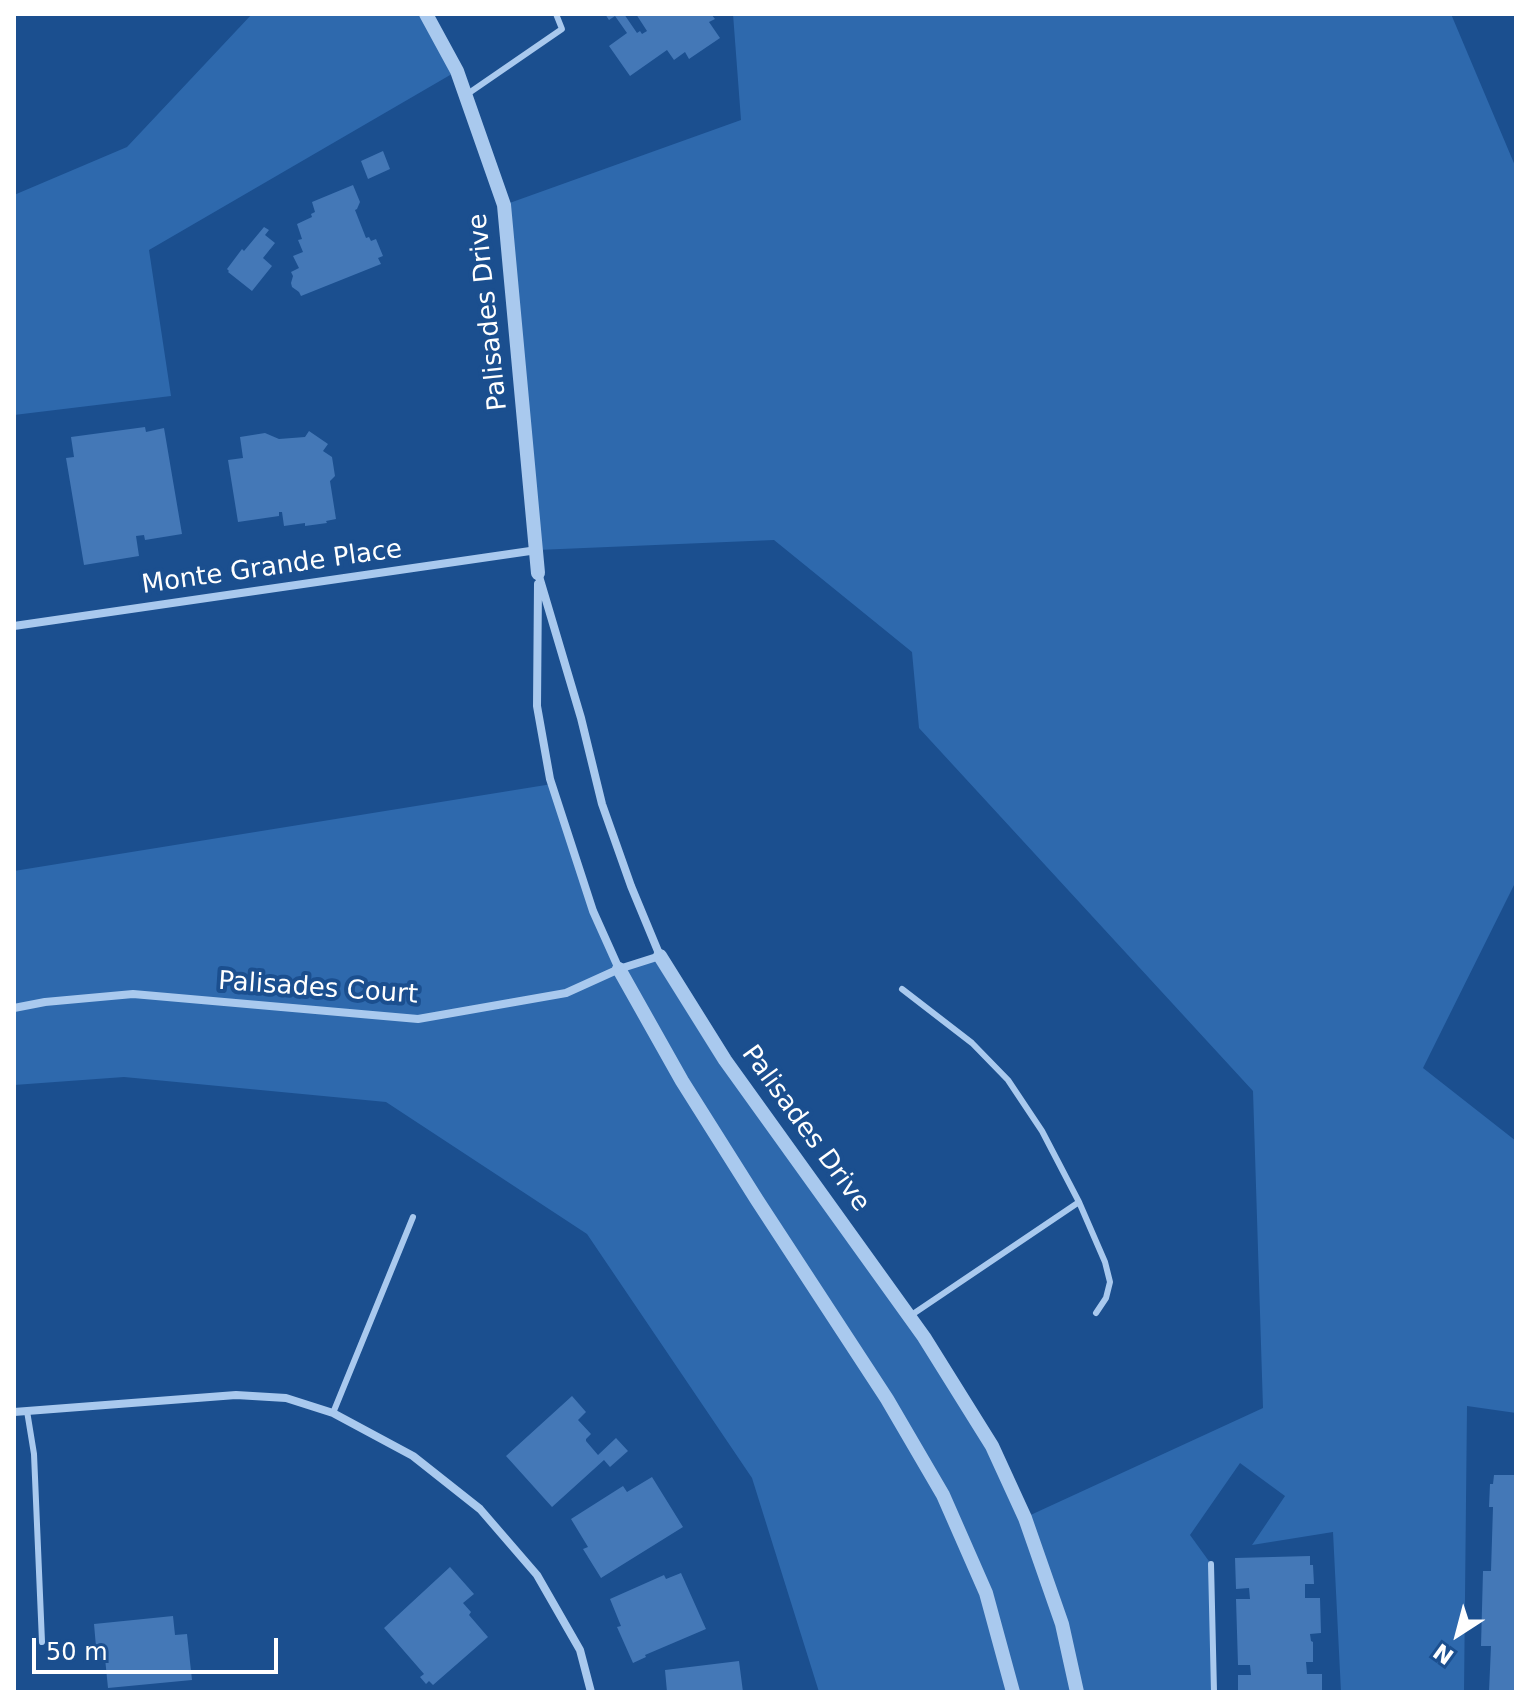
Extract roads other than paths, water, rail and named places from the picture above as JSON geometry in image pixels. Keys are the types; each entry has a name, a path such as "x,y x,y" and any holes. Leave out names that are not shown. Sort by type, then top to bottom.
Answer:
{"street":[{"name":"Palisades Drive","path":"426,14 457,71 504,205 537,550 537,706 550,779 593,911 619,969 682,1081 887,1399 943,1495 986,1593 1013,1692"},
{"name":"Monte Grande Place","path":"14,626 537,550"},
{"name":"Palisades Drive","path":"538,573 581,718 602,804 660,956 725,1060 910,1316 992,1446 1025,1518 1062,1624 1077,1692"},
{"name":"Palisades Court","path":"14,1008 133,994 418,1019 566,993 619,969 660,956"},
{"path":"14,1412 236,1395 286,1398 333,1413 413,1456 480,1509 537,1575 580,1650 591,1692"}],"lane":[{"path":"466,95 562,29 556,14"},
{"path":"902,989 972,1043 1008,1080 1042,1131 1079,1202 1105,1262 1110,1282 1106,1298 1096,1313"},
{"path":"910,1316 1079,1202"},
{"path":"333,1413 413,1217"},
{"path":"27,1411 34,1454 42,1642"},
{"path":"1211,1564 1214,1692"}]}
